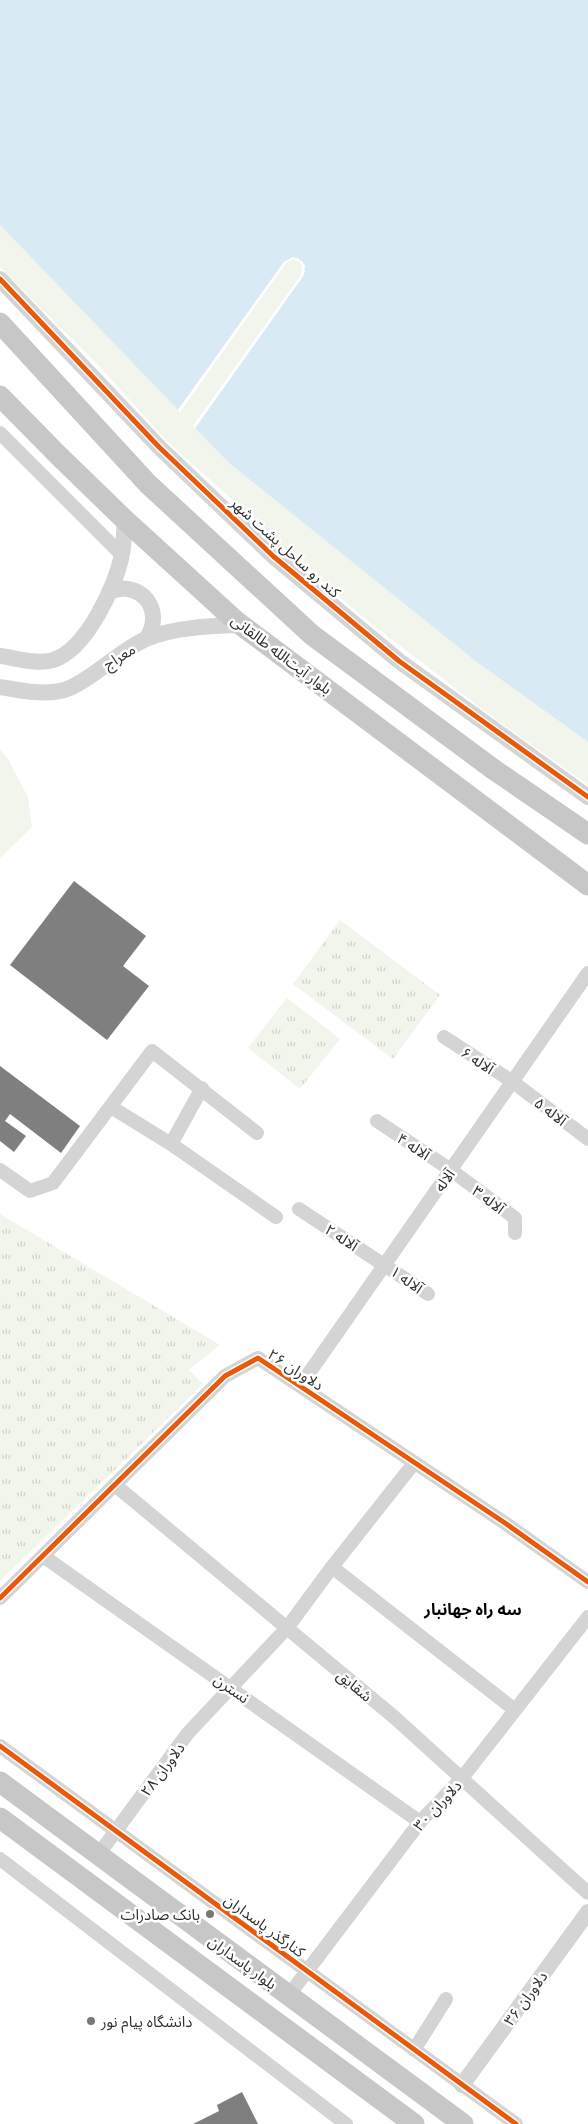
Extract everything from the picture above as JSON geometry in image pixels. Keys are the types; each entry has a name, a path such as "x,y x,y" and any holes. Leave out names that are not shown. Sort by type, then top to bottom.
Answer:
{"main road":[{"path":"0,323 148,484 312,635 494,769 588,834"},
{"name":"بلوار آیت‌الله طالقانی","path":"0,396 125,520 241,625 588,885"},
{"name":"بلوار پاسداران","path":"0,1782 463,2124"},
{"name":"بلوار پاسداران","path":"0,1818 408,2122"}],"street":[{"name":"کند رو ساحل پشت شهر","path":"0,279 159,448 272,556 399,661 588,797"},
{"path":"0,433 122,555"},
{"path":"0,656 36,661 53,660 69,650 89,630 103,607 122,555 125,520"},
{"path":"109,592 130,589 144,596 154,616 154,624 147,638"},
{"name":"معراج","path":"0,688 55,692 72,687 118,655 147,638 201,627 241,625"},
{"name":"آلاله","path":"300,1386 588,973"},
{"name":"آلاله ۶","path":"444,1037 513,1082"},
{"path":"0,1170 30,1190 53,1183 152,1051 202,1088 257,1133"},
{"name":"آلاله ۵","path":"513,1082 588,1139"},
{"path":"171,1144 202,1088"},
{"path":"111,1107 171,1144 276,1217"},
{"name":"آلاله ۴","path":"377,1121 451,1170"},
{"name":"آلاله ۳","path":"451,1170 514,1218 515,1233"},
{"name":"آلاله ۲","path":"299,1209 385,1264"},
{"name":"آلاله ۱","path":"385,1264 428,1294"},
{"name":"دلاوران ۲۶","path":"0,1598 225,1376 258,1358 588,1582"},
{"name":"دلاوران ۲۸","path":"98,1854 188,1733 287,1628 332,1567 414,1463"},
{"name":"شقایق","path":"115,1485 287,1628 462,1778 588,1893"},
{"name":"نسترن","path":"43,1556 420,1822"},
{"path":"332,1567 515,1710"},
{"name":"دلاوران ۳۰","path":"289,1995 420,1822 462,1778 588,1617"},
{"name":"کنارگذر پاسداران","path":"0,1746 516,2124"},
{"path":"0,1859 346,2124"},
{"name":"دلاوران ۳۶","path":"462,2085 588,1912"},
{"path":"414,2050 446,1999"}],"green space":[{"path":"0,225 178,410 284,262 288,258 302,261 303,276 195,428 229,463 478,663 588,742 588,785 494,718 359,614 167,441 99,366 0,267"},
{"path":"0,749 8,759 28,797 32,827 0,858"},
{"path":"340,920 440,995 393,1059 293,984"},
{"path":"287,998 340,1039 300,1089 248,1048"},
{"path":"0,1214 220,1345 189,1370 203,1384 0,1581"}],"shaded area":[{"path":"0,0 588,0 588,742 478,663 229,463 195,428 303,276 305,271 298,258 284,262 178,410 0,225"}],"pier":[{"path":"293,257 302,261 305,266 303,276 195,428 193,426 301,275 302,266 300,262 293,259 286,263 180,412 178,410 284,262"}],"building":[{"path":"74,881 146,936 123,966 149,986 107,1040 10,965"},
{"path":"0,1066 80,1126 61,1153 10,1114 5,1121 26,1136 14,1152 0,1141"},
{"path":"242,2092 258,2124 193,2124 219,2111 217,2105"}],"cycle path":[{"path":"0,279 159,447 273,556 399,661 588,797"},
{"path":"0,1598 225,1376 258,1358 505,1523 588,1582"},
{"path":"0,1746 516,2124"}],"place":[{"name":"بانک صادرات","path":"210,1914"},
{"name":"دانشگاه پیام نور","path":"91,2021"}],"district":[{"name":"سه راه جهانبار","path":"473,1609"}]}
